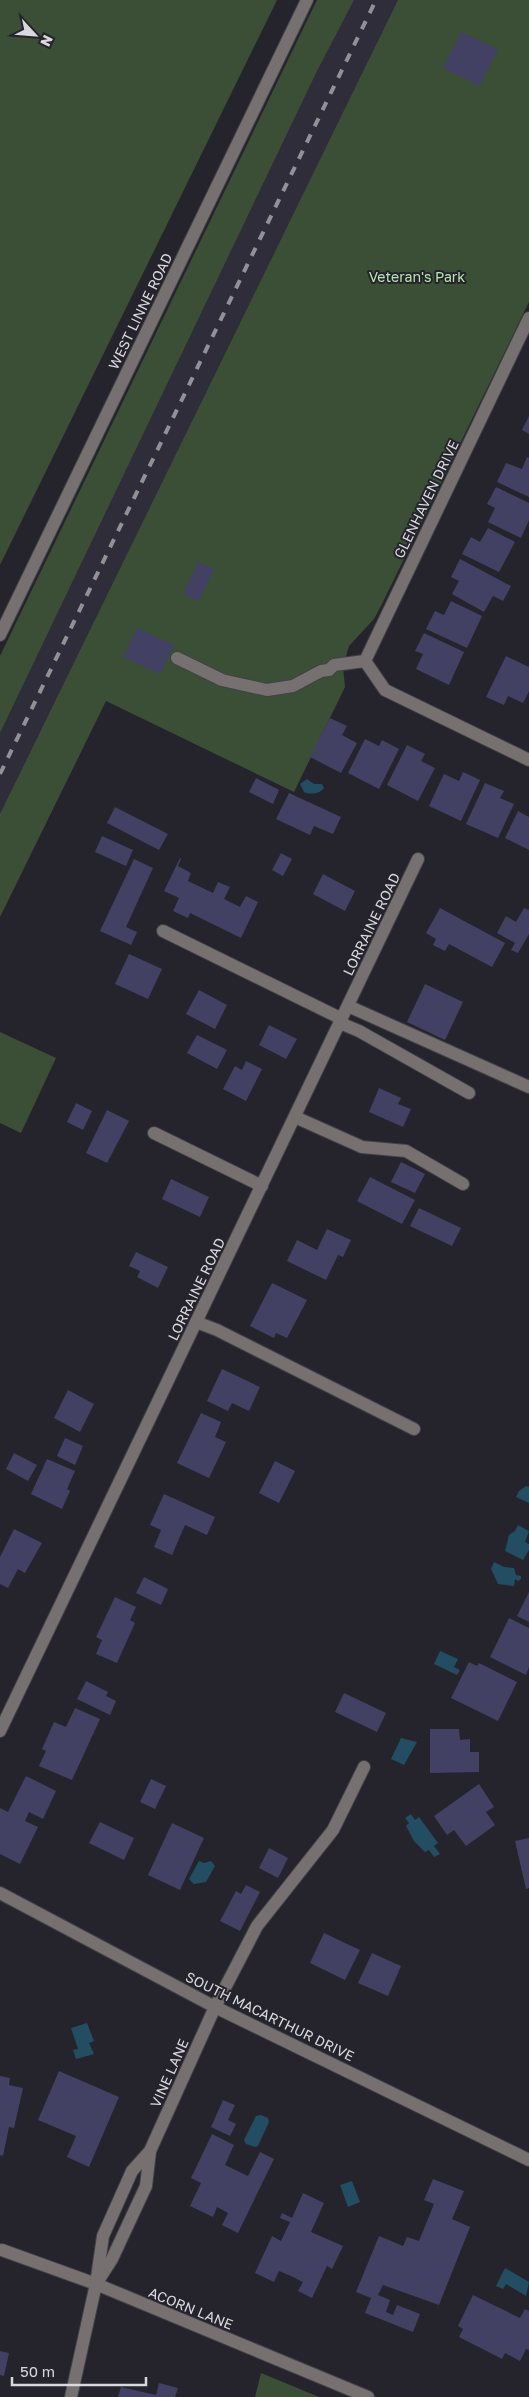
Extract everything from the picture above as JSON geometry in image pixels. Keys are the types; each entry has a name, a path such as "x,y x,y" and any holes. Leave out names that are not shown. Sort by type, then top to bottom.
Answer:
{"street":[{"name":"WEST LINNE ROAD","path":"0,635 307,0"},
{"name":"GLENHAVEN DRIVE","path":"364,661 529,318"},
{"path":"177,658 222,680 267,690 293,686 321,671 329,670 334,665 364,661 385,690 529,760"},
{"name":"LORRAINE ROAD","path":"0,1731 418,859"},
{"path":"163,931 341,1021 469,1093"},
{"path":"348,1006 529,1087"},
{"path":"295,1117 362,1147 406,1150 463,1184"},
{"path":"154,1133 262,1186"},
{"path":"196,1322 414,1429"},
{"name":"VINE LANE","path":"96,2284 112,2259 146,2186 150,2151 215,2006 257,1926 333,1830 364,1767"},
{"name":"SOUTH MACARTHUR DRIVE","path":"0,1893 215,2006 529,2160"},
{"name":"VINE LANE","path":"71,2397 96,2284 103,2236 132,2171 150,2151"},
{"name":"ACORN LANE","path":"2,2250 96,2284 368,2397"}],"shaded area":[{"path":"317,0 426,0 106,701 0,917 0,656"}],"green space":[{"path":"0,0 277,0 0,565"},
{"path":"317,0 354,0 317,71 0,733 0,656"},
{"name":"Veteran's Park","path":"398,0 529,0 529,302 382,604 374,619 349,646 343,667 345,687 294,792 106,701 0,917 0,814"},
{"path":"0,1032 56,1058 21,1133 0,1123"},
{"path":"261,2373 319,2397 255,2397"}],"water":[{"path":"307,779 314,784 322,784 324,788 320,792 315,793 304,792 300,784"},
{"path":"526,1486 529,1487 529,1503 516,1497 519,1491"},
{"path":"518,1525 529,1531 525,1542 529,1544 529,1550 523,1560 505,1551 509,1535 515,1531"},
{"path":"494,1562 504,1567 514,1568 516,1575 521,1576 521,1579 518,1581 515,1579 514,1586 498,1584 491,1569"},
{"path":"440,1651 458,1659 454,1667 460,1670 457,1675 434,1664"},
{"path":"401,1738 417,1742 404,1765 391,1759"},
{"path":"411,1814 415,1820 419,1817 438,1843 434,1846 440,1854 434,1857 429,1850 425,1852 414,1841 406,1826 409,1823 405,1818"},
{"path":"199,1861 204,1863 211,1861 215,1866 206,1882 194,1884 189,1879"},
{"path":"87,2023 94,2041 89,2043 94,2054 76,2059 73,2050 78,2049 71,2028"},
{"path":"261,2115 268,2118 269,2122 258,2146 246,2144 244,2140 256,2116"},
{"path":"352,2181 360,2202 348,2207 340,2185"},
{"path":"505,2268 529,2282 526,2296 506,2284 503,2289 496,2286"}],"building":[{"path":"461,32 498,49 480,86 443,68"},
{"path":"529,416 529,434 522,430"},
{"path":"527,457 529,458 529,497 497,482 506,463 522,469"},
{"path":"496,487 529,503 529,520 521,538 488,522 495,508 487,504"},
{"path":"488,528 515,542 499,572 462,554 471,537 480,542"},
{"path":"460,559 511,586 503,601 493,596 484,612 452,594 459,581 451,577"},
{"path":"198,562 214,569 199,601 183,594"},
{"path":"451,601 482,616 467,648 426,629 435,611 444,615"},
{"path":"137,628 174,645 160,674 123,657"},
{"path":"424,633 464,652 449,685 416,669 423,654 415,651"},
{"path":"506,656 529,667 529,691 523,703 508,696 504,705 486,697"},
{"path":"330,718 347,726 342,735 357,743 341,773 310,757"},
{"path":"365,739 379,746 382,740 399,749 379,789 348,773"},
{"path":"407,745 425,754 421,761 435,768 418,801 387,785"},
{"path":"463,772 480,780 461,821 429,806 444,774 459,781"},
{"path":"256,778 279,790 273,804 249,792"},
{"path":"485,783 504,791 500,798 514,804 498,838 466,824"},
{"path":"289,793 341,817 333,834 314,826 310,835 276,819"},
{"path":"115,807 168,834 159,850 107,823"},
{"path":"518,811 529,817 529,850 505,838"},
{"path":"102,836 133,850 126,866 95,852"},
{"path":"281,853 292,859 283,876 272,870"},
{"path":"180,858 178,866 191,873 188,881 213,893 218,882 230,887 224,899 240,907 246,896 258,902 241,938 190,913 188,918 173,911 179,898 164,891"},
{"path":"134,859 153,868 126,927 137,932 131,945 100,931"},
{"path":"323,874 355,891 345,911 313,894"},
{"path":"440,908 505,943 492,967 449,944 445,951 433,945 436,939 426,933"},
{"path":"524,908 529,910 529,934 518,953 511,950 515,943 497,933 506,916 516,922"},
{"path":"129,954 162,969 148,999 115,984"},
{"path":"425,984 463,1002 445,1040 407,1022"},
{"path":"199,990 227,1005 215,1029 186,1014"},
{"path":"269,1025 297,1039 286,1059 259,1045"},
{"path":"197,1035 227,1050 217,1069 187,1053"},
{"path":"246,1061 262,1069 246,1101 223,1089 235,1066 242,1070"},
{"path":"379,1088 401,1098 398,1104 411,1109 403,1127 369,1112"},
{"path":"76,1103 92,1111 83,1130 67,1122"},
{"path":"107,1110 129,1121 107,1163 86,1153"},
{"path":"401,1162 425,1174 415,1193 391,1182"},
{"path":"370,1177 415,1200 402,1224 357,1201"},
{"path":"171,1179 209,1197 200,1217 162,1199"},
{"path":"419,1208 461,1228 452,1246 410,1226"},
{"path":"327,1229 351,1240 343,1257 338,1255 326,1280 287,1261 297,1240 317,1250"},
{"path":"136,1252 168,1267 158,1288 137,1277 140,1271 129,1266"},
{"path":"272,1283 307,1300 287,1338 276,1333 274,1338 250,1326"},
{"path":"222,1369 260,1387 249,1411 232,1403 228,1411 207,1401"},
{"path":"68,1390 94,1404 80,1432 54,1418"},
{"path":"201,1413 221,1422 215,1437 226,1442 209,1478 177,1463"},
{"path":"65,1438 83,1446 75,1465 57,1456"},
{"path":"14,1453 37,1465 28,1481 6,1469"},
{"path":"47,1459 75,1471 67,1489 70,1491 62,1509 31,1494"},
{"path":"275,1461 295,1471 279,1503 259,1493"},
{"path":"164,1494 215,1517 207,1535 185,1525 172,1555 154,1547 161,1530 150,1525"},
{"path":"14,1529 42,1543 25,1573 18,1569 8,1588 0,1584 0,1557"},
{"path":"144,1577 168,1589 161,1605 136,1593"},
{"path":"529,1592 529,1622 517,1616"},
{"path":"115,1597 136,1607 130,1620 135,1623 117,1663 96,1654 102,1640 96,1637"},
{"path":"509,1618 529,1628 529,1667 526,1675 490,1657"},
{"path":"469,1662 477,1666 479,1663 517,1682 498,1721 451,1698"},
{"path":"86,1681 108,1692 106,1696 116,1701 110,1715 77,1699"},
{"path":"344,1693 386,1713 377,1732 335,1712"},
{"path":"75,1708 100,1719 72,1780 39,1766 46,1751 42,1749 54,1722 66,1727"},
{"path":"430,1729 459,1729 460,1740 470,1739 470,1752 479,1752 479,1772 430,1773"},
{"path":"26,1776 56,1791 43,1819 29,1812 25,1821 38,1827 20,1864 0,1854 0,1808 8,1812"},
{"path":"151,1779 166,1786 155,1809 140,1802"},
{"path":"479,1784 494,1807 486,1812 495,1825 466,1846 454,1830 447,1835 434,1816"},
{"path":"100,1822 134,1838 124,1860 89,1843"},
{"path":"172,1823 204,1838 180,1890 148,1875"},
{"path":"529,1838 529,1888 526,1889 515,1841"},
{"path":"269,1848 288,1858 278,1878 259,1868"},
{"path":"246,1885 260,1892 240,1931 220,1921 236,1891 241,1894"},
{"path":"324,1933 360,1950 345,1980 310,1963"},
{"path":"372,1953 401,1966 388,1996 358,1983"},
{"path":"59,2071 119,2097 89,2167 67,2157 76,2136 38,2120"},
{"path":"0,2076 10,2078 9,2085 23,2088 14,2128 9,2127 3,2156 0,2155"},
{"path":"223,2100 235,2105 228,2120 236,2124 230,2136 211,2127"},
{"path":"212,2134 234,2145 225,2165 248,2176 260,2152 274,2159 238,2233 222,2225 228,2213 217,2207 213,2217 190,2206 201,2183 191,2178"},
{"path":"433,2179 464,2191 452,2219 470,2227 439,2305 383,2285 378,2295 390,2300 386,2312 393,2315 397,2305 420,2314 413,2332 365,2313 371,2298 356,2292 379,2236 403,2246 407,2237 419,2241 434,2204 424,2200"},
{"path":"303,2193 324,2203 311,2232 343,2246 332,2269 327,2266 312,2298 298,2291 303,2282 291,2276 279,2271 274,2282 255,2273 272,2236 281,2241 290,2222 280,2218 282,2213 292,2218"},
{"path":"473,2295 520,2318 525,2309 529,2311 529,2350 526,2349 520,2361 505,2353 502,2359 459,2337 463,2329 458,2326"},
{"path":"0,2351 9,2353 4,2376 0,2375"},
{"path":"159,2383 178,2388 175,2397 118,2397 121,2387 156,2395"}],"railway":[{"path":"0,774 376,0"}]}
